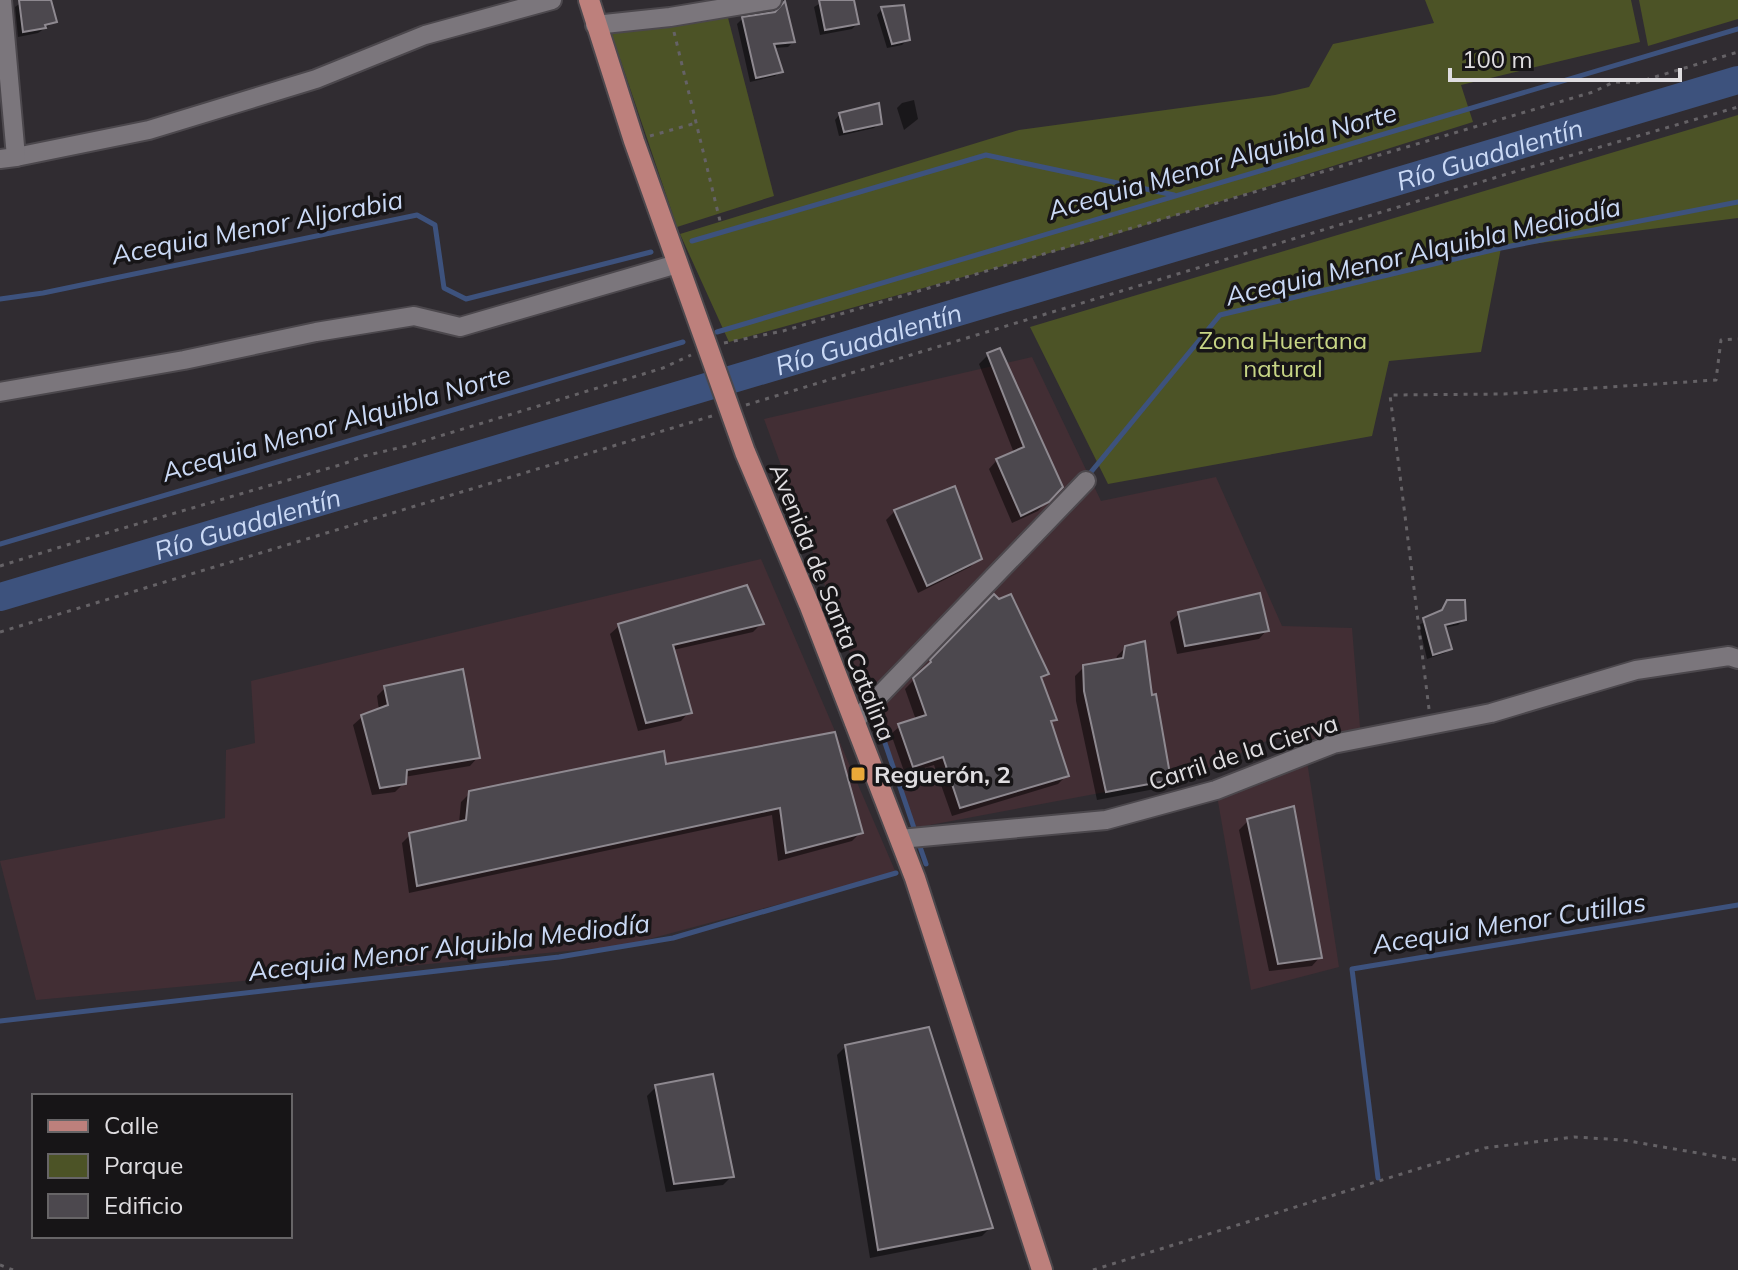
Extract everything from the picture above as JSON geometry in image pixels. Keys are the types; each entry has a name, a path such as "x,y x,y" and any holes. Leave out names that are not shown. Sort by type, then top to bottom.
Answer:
{"main road":[{"name":"Avenida de Santa Catalina","path":"589,0 634,141 745,452 809,604 938,945 1042,1270"}],"street":[{"path":"2,0 8,158 149,130 316,79 425,35 552,0"},
{"path":"595,25 670,17 772,0"},
{"path":"0,392 414,316 460,327 677,264"},
{"path":"854,722 1086,481"},
{"name":"Carril de la Cierva","path":"900,839 1106,820 1216,790 1333,744 1491,713 1636,670 1729,656 1738,659"}],"path":[{"path":"670,17 721,225"},
{"path":"0,566 663,368 729,342 783,331 1167,220 1593,92 1614,82 1635,83 1738,52"},
{"path":"0,632 729,408 1738,107"},
{"path":"634,141 696,123"},
{"path":"1431,725 1390,395 1504,394 1716,380 1721,340 1738,339"},
{"path":"1093,1270 1485,1148 1574,1137 1623,1140 1738,1160"},
{"path":"0,1265 13,1270"}],"shaded area":[{"path":"1032,357 1101,501 1216,477 1282,626 1352,628 1361,739 1271,739 1191,776 914,828 764,419"},
{"path":"761,559 896,873 623,946 36,1000 0,861 225,818 226,750 255,743 251,681"},
{"path":"1306,755 1339,967 1251,990 1216,790"}],"green space":[{"path":"1425,0 1631,0 1640,42 1461,85 1473,122 1107,237 729,342 680,234 1019,130 1275,95 1309,87 1333,44 1434,23"},
{"path":"1639,0 1738,0 1738,19 1648,46"},
{"path":"727,14 774,196 677,227 610,29"},
{"name":"Zona Huertana natural","path":"1738,115 1738,218 1501,248 1481,352 1389,361 1372,436 1108,484 1030,327"}],"building":[{"path":"19,0 51,0 57,22 45,25 46,28 23,32"},
{"path":"819,0 854,0 859,24 825,30"},
{"path":"785,1 795,42 774,44 783,72 756,78 742,17 775,12"},
{"path":"904,5 910,40 892,44 881,7"},
{"path":"879,103 882,124 844,132 839,113"},
{"path":"1000,348 1063,487 1049,502 1021,516 996,459 1024,447 987,353"},
{"path":"955,486 982,559 927,586 894,510"},
{"path":"747,585 764,624 673,645 692,713 646,723 618,624"},
{"path":"1260,593 1269,631 1185,646 1178,612"},
{"path":"994,594 999,599 1011,594 1049,674 1041,677 1057,720 1051,721 1069,776 960,808 943,757 913,767 898,724 926,715 913,678"},
{"path":"1447,600 1465,600 1466,620 1445,625 1452,649 1433,655 1423,618 1442,610"},
{"path":"1145,641 1152,695 1156,694 1171,780 1106,792 1084,691 1083,665 1123,658 1125,646"},
{"path":"463,669 480,758 407,770 406,784 380,788 361,715 388,705 384,686"},
{"path":"835,732 863,833 786,853 780,808 417,886 409,833 466,820 469,791 664,751 666,764"},
{"path":"1294,806 1322,958 1278,964 1247,819"},
{"path":"929,1027 993,1228 878,1250 845,1045"},
{"path":"713,1074 734,1177 674,1184 655,1085"}],"waterway":[{"name":"Acequia Menor Alquibla Norte","path":"717,332 1738,29"},
{"name":"Río Guadalentín","path":"0,597 1738,80"},
{"name":"Acequia Menor Aljorabia","path":"692,241 986,155 1174,195"},
{"name":"Acequia Menor Alquibla Mediodía","path":"1091,472 1220,315 1501,248 1738,202"},
{"name":"Acequia Menor Aljorabia","path":"0,299 43,293 417,215 435,225 444,288 466,299 651,252"},
{"name":"Acequia Menor Alquibla Norte","path":"0,544 683,342"},
{"name":"Acequia Menor Alquibla Mediodía","path":"873,708 914,828"},
{"name":"Acequia Menor Alquibla Mediodía","path":"919,844 926,864"},
{"name":"Acequia Menor Alquibla Mediodía","path":"0,1021 559,957 673,938 896,873"},
{"name":"Acequia Menor Cutillas","path":"1378,1178 1352,969 1738,905"}],"place":[{"name":"Reguerón, 2","path":"858,774"}]}
